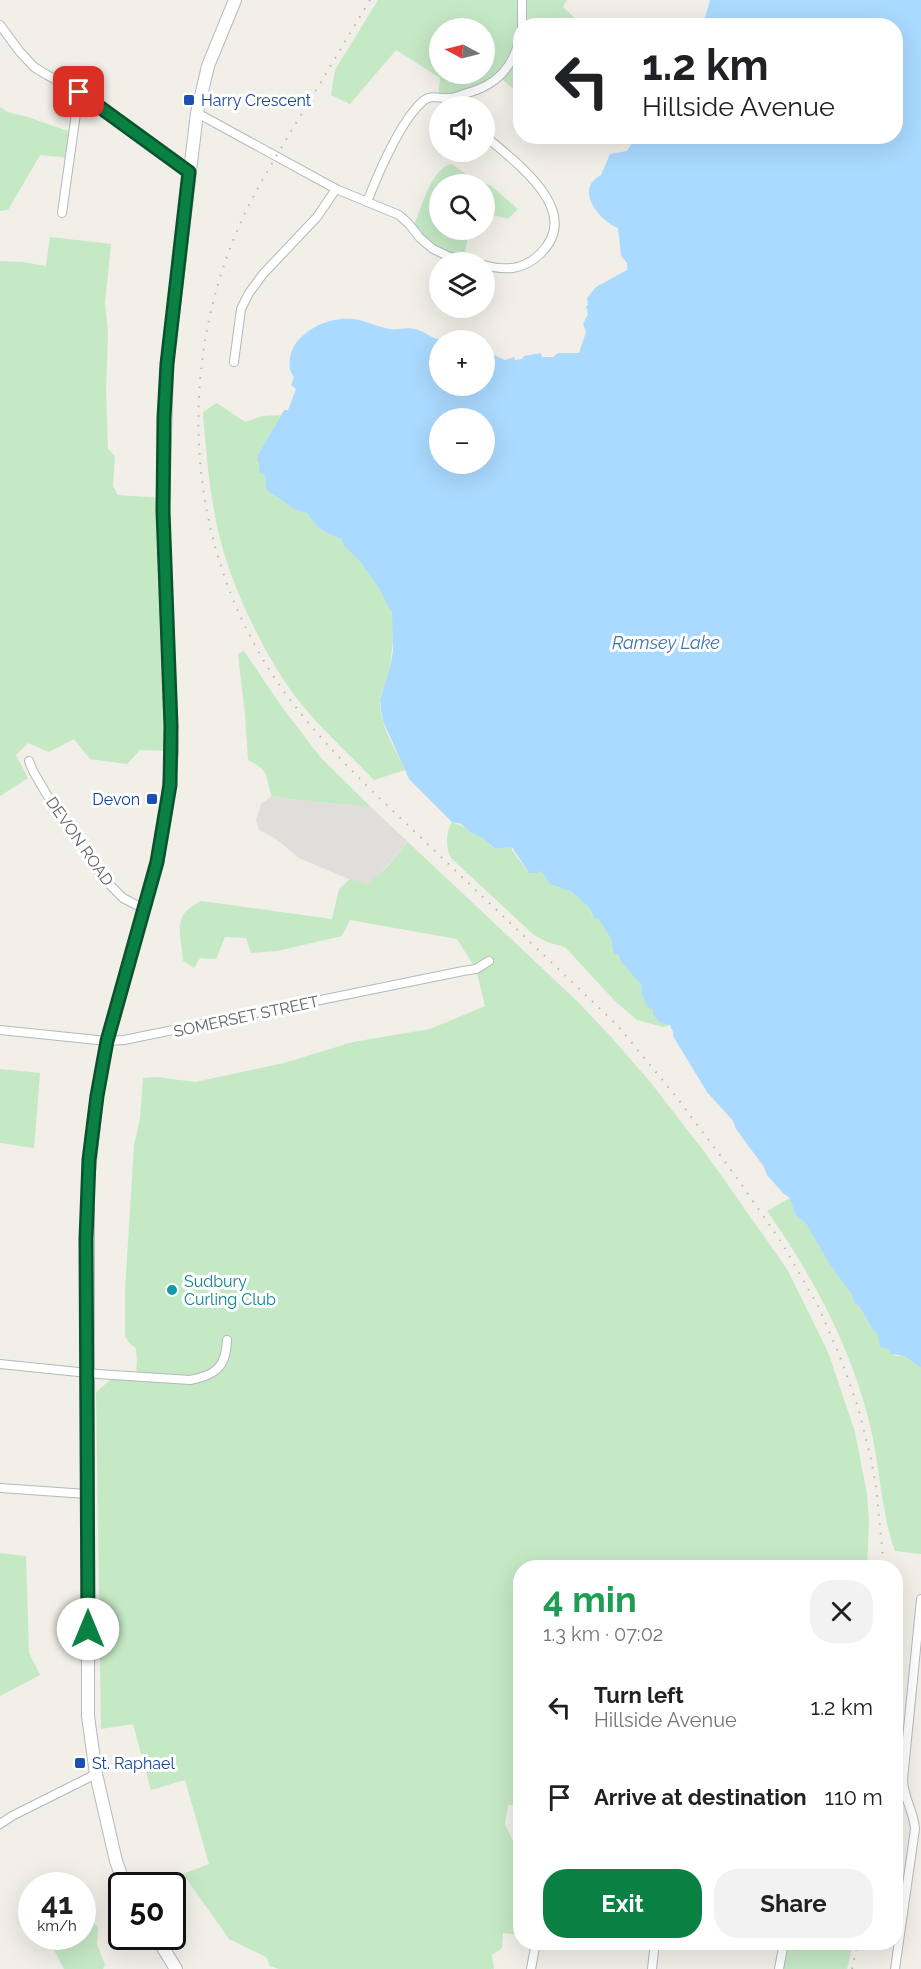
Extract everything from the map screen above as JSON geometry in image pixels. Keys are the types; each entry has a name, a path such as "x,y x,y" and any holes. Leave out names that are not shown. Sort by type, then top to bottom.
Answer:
{"main road":[{"path":"120,1872 96,1774 88,1716 87,1205 89,1160 107,1041 161,843 171,768 163,511 167,364 196,113 211,58 235,0"},
{"path":"164,1950 176,1969"}],"street":[{"path":"522,0 522,18"},
{"path":"0,25 34,67 79,92 189,172"},
{"path":"466,96 491,85 503,75 513,57"},
{"path":"62,213 79,92"},
{"path":"367,202 402,128 417,108 429,97"},
{"path":"196,113 336,189 399,215 420,238 439,252"},
{"path":"495,145 533,180 546,197 552,207 555,229 553,238 538,256 519,268 495,268"},
{"path":"234,362 241,309 249,293 262,274 317,216 336,189"},
{"name":"DEVON ROAD","path":"29,761 47,795 110,885 123,898 144,909"},
{"name":"SOMERSET STREET","path":"0,1030 107,1041 135,1038 476,969 489,961"},
{"path":"0,1364 190,1380 203,1377 221,1365 226,1355 227,1340"},
{"path":"0,1488 87,1494"},
{"path":"903,1913 915,1829 914,1818 905,1798 903,1779 921,1599"},
{"path":"0,1824 96,1774"},
{"path":"531,1969 535,1950"},
{"path":"651,1969 654,1950"},
{"path":"779,1969 783,1950"},
{"path":"895,1969 898,1950"}],"shaded area":[{"path":"272,796 371,807 408,842 374,880 367,884 358,883 299,858 276,839 259,830 256,820 261,804"}],"green space":[{"path":"378,0 567,0 563,7 575,18 513,18 513,89 500,77 495,80 495,18 429,18 429,71 396,50 350,104 331,95 335,70"},
{"path":"439,84 486,84 473,91 438,96"},
{"path":"0,107 11,113 72,132 69,158 40,155 8,210 0,211"},
{"path":"452,164 466,174 437,174"},
{"path":"429,189 429,240 467,240 465,252 441,252 413,228"},
{"path":"495,189 518,209 508,219 495,216"},
{"path":"50,237 111,244 105,303 108,333 106,390 108,449 115,456 113,486 118,495 162,498 171,751 140,750 127,764 90,759 74,739 49,752 28,743 16,755 28,778 0,796 0,261 46,266"},
{"path":"217,403 245,422 263,416 281,415 259,453 259,468 265,474 266,488 285,503 307,513 317,526 342,539 369,573 387,601 393,624 392,642 380,710 385,728 405,770 374,780 298,700 260,639 239,594 222,548 214,512 203,412"},
{"path":"244,651 279,703 321,758 371,807 272,796 264,771 248,760 238,654"},
{"path":"452,822 480,835 495,849 512,847 529,873 541,871 550,884 572,892 589,908 592,915 598,918 621,962 642,986 643,995 653,1009 670,1025 663,1027 637,1020 615,1001 565,947 547,942 534,935 451,858 447,840"},
{"path":"408,842 578,1002 651,1083 706,1154 787,1269 828,1352 855,1432 867,1494 869,1524 867,1560 513,1560 513,1805 508,1805 505,1824 513,1841 513,1934 503,1933 502,1948 492,1955 494,1969 279,1969 270,1966 266,1957 229,1939 186,1878 186,1873 209,1864 185,1780 151,1790 133,1724 101,1729 96,1392 115,1376 136,1376 136,1348 125,1336 125,1290 134,1145 140,1119 143,1078 156,1077 195,1082 284,1063 353,1042 430,1029 485,1006 476,969 457,939 350,920 342,936 277,951 251,953 246,938 225,937 216,959 200,958 194,968 183,961 180,933 182,919 185,912 201,901 332,919 339,889 350,879 367,884 384,870"},
{"path":"0,1069 40,1073 34,1148 0,1143"},
{"path":"790,1198 795,1215 805,1222 830,1265 850,1292 855,1304 859,1306 873,1330 879,1334 880,1347 888,1349 895,1356 904,1356 921,1368 921,1554 895,1551 887,1521 870,1425 852,1368 829,1313 815,1287 767,1211"},
{"path":"0,1553 26,1556 29,1653 40,1675 0,1696"},
{"path":"96,1926 98,1928 97,1944 105,1965 103,1969 64,1969 54,1950 96,1950"},
{"path":"782,1950 851,1950 847,1969 778,1969"}],"water":[{"name":"Ramsey Lake","path":"710,0 921,0 921,1368 904,1356 891,1354 888,1349 880,1347 878,1334 873,1330 859,1306 855,1304 850,1292 830,1265 805,1222 795,1215 790,1198 767,1175 733,1121 707,1092 673,1036 670,1025 660,1023 653,1014 653,1009 648,1008 641,992 642,986 621,962 618,954 614,954 611,939 598,918 595,919 589,908 572,892 550,884 541,871 529,873 512,847 495,849 482,837 472,833 461,824 452,822 409,779 383,721 381,710 380,700 393,651 392,613 379,588 359,560 344,546 342,539 326,533 307,513 296,510 269,492 266,488 265,475 259,472 257,460 259,453 284,410 288,410 296,389 291,385 294,377 290,366 294,346 307,332 323,323 342,319 360,320 387,328 415,329 429,335 429,396 495,396 495,356 505,360 514,357 515,360 541,353 542,357 553,357 558,353 579,353 586,332 583,324 588,314 587,298 596,287 627,270 627,263 621,256 618,228 603,218 589,196 589,188 593,181 601,175 610,154 627,151 632,144 903,144 903,18 705,18"}],"railway":[{"path":"370,0 254,195 235,236 217,288 205,341 199,395 199,449 205,503 218,556 236,607 261,656 284,692 311,726 370,789 618,1026 678,1099 782,1243 819,1308 858,1407 876,1486 883,1560"},
{"path":"852,1969 856,1950"}],"place":[{"name":"Harry Crescent","path":"189,100"},
{"name":"Devon","path":"152,799"},
{"name":"Sudbury Curling Club","path":"172,1290"},
{"name":"St. Raphael","path":"80,1763"}],"route":[{"path":"79,92 189,172 167,364 164,418 163,511 172,751 170,785 157,862 107,1041 89,1160 86,1239 88,1629"}]}
